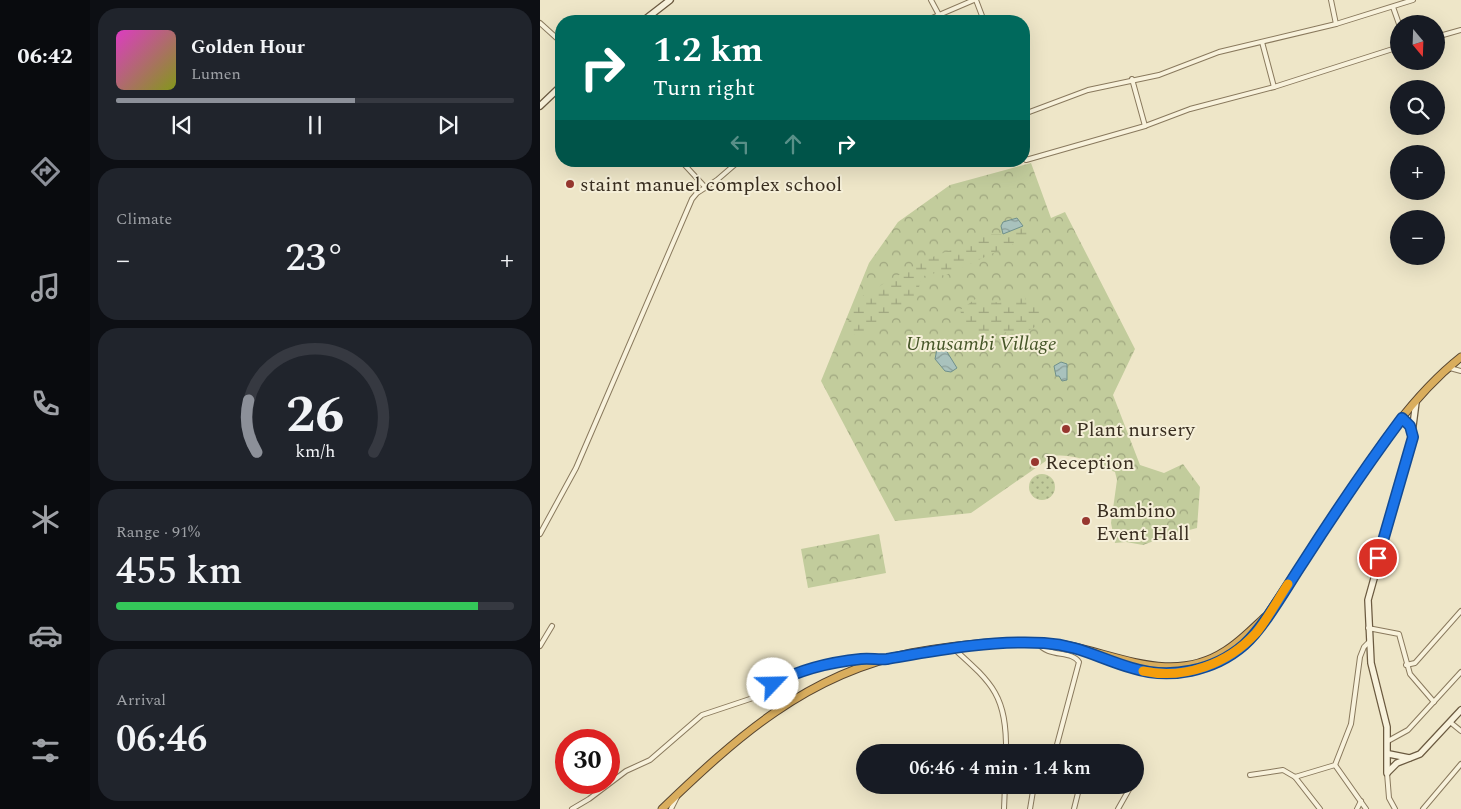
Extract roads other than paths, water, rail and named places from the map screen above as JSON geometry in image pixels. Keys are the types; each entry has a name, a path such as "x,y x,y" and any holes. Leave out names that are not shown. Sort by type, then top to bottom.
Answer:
{"highway":[{"path":"662,809 714,759 775,710 827,681 886,659 952,647 1038,643 1065,645 1093,652 1120,664 1147,672 1174,674 1190,671 1216,662 1243,646 1257,632 1265,617 1363,471 1402,418 1448,367 1461,357"}],"street":[{"path":"653,15 670,0"},
{"path":"931,0 939,15 975,0 981,15"},
{"path":"1331,0 1336,24"},
{"path":"1030,112 1088,90 1132,79 1159,75 1219,52 1336,24 1413,0"},
{"path":"1394,7 1396,15"},
{"path":"540,23 555,37"},
{"path":"1445,34 1461,30"},
{"path":"1262,42 1274,87"},
{"path":"1030,159 1145,126 1190,109 1274,87 1390,50"},
{"path":"1132,79 1145,126"},
{"path":"540,106 555,92"},
{"path":"687,167 706,188"},
{"path":"540,534 576,468 692,199 697,192 706,188 732,167"},
{"path":"1448,367 1461,371"},
{"path":"1395,809 1388,798 1388,741 1369,642 1367,610 1371,583 1413,433 1416,402"},
{"path":"1402,418 1413,433"},
{"path":"1406,665 1415,663 1461,610"},
{"path":"540,646 552,626"},
{"path":"1368,628 1399,634 1406,665 1416,683 1434,702"},
{"path":"1335,765 1351,724 1360,657 1364,646 1369,642"},
{"path":"1038,643 1049,652 1073,656 1079,662 1057,744"},
{"path":"952,647 984,676 996,693 1005,715 1006,744"},
{"path":"572,809 626,772 650,760 702,715 756,697 784,678 807,670 841,661 864,658 886,659"},
{"path":"1388,741 1408,730 1461,672"},
{"path":"1387,773 1397,763 1420,754 1461,710"},
{"path":"1450,722 1461,731"},
{"path":"1389,754 1410,758"},
{"path":"1423,809 1461,764"},
{"path":"1295,777 1335,765"},
{"path":"1335,765 1366,809"},
{"path":"1250,775 1283,770 1295,777 1320,809"},
{"path":"671,809 677,794"},
{"path":"1004,809 1005,794"},
{"path":"1030,809 1032,794"},
{"path":"1074,809 1078,794"},
{"path":"1118,809 1126,794"},
{"path":"1357,809 1361,801"}],"water":[{"path":"1017,218 1023,226 1003,234 1001,226 1003,222"},
{"path":"939,339 957,368 951,372 945,371 935,359"},
{"path":"1061,362 1067,364 1067,380 1062,381 1059,376 1056,376 1054,366"}],"place":[{"name":"staint manuel complex school","path":"570,184"},
{"name":"Plant nursery","path":"1066,429"},
{"name":"Reception","path":"1035,462"},
{"name":"Bambino Event Hall","path":"1086,521"}],"park label":[{"name":"Umusambi Village","path":"981,343"}]}
